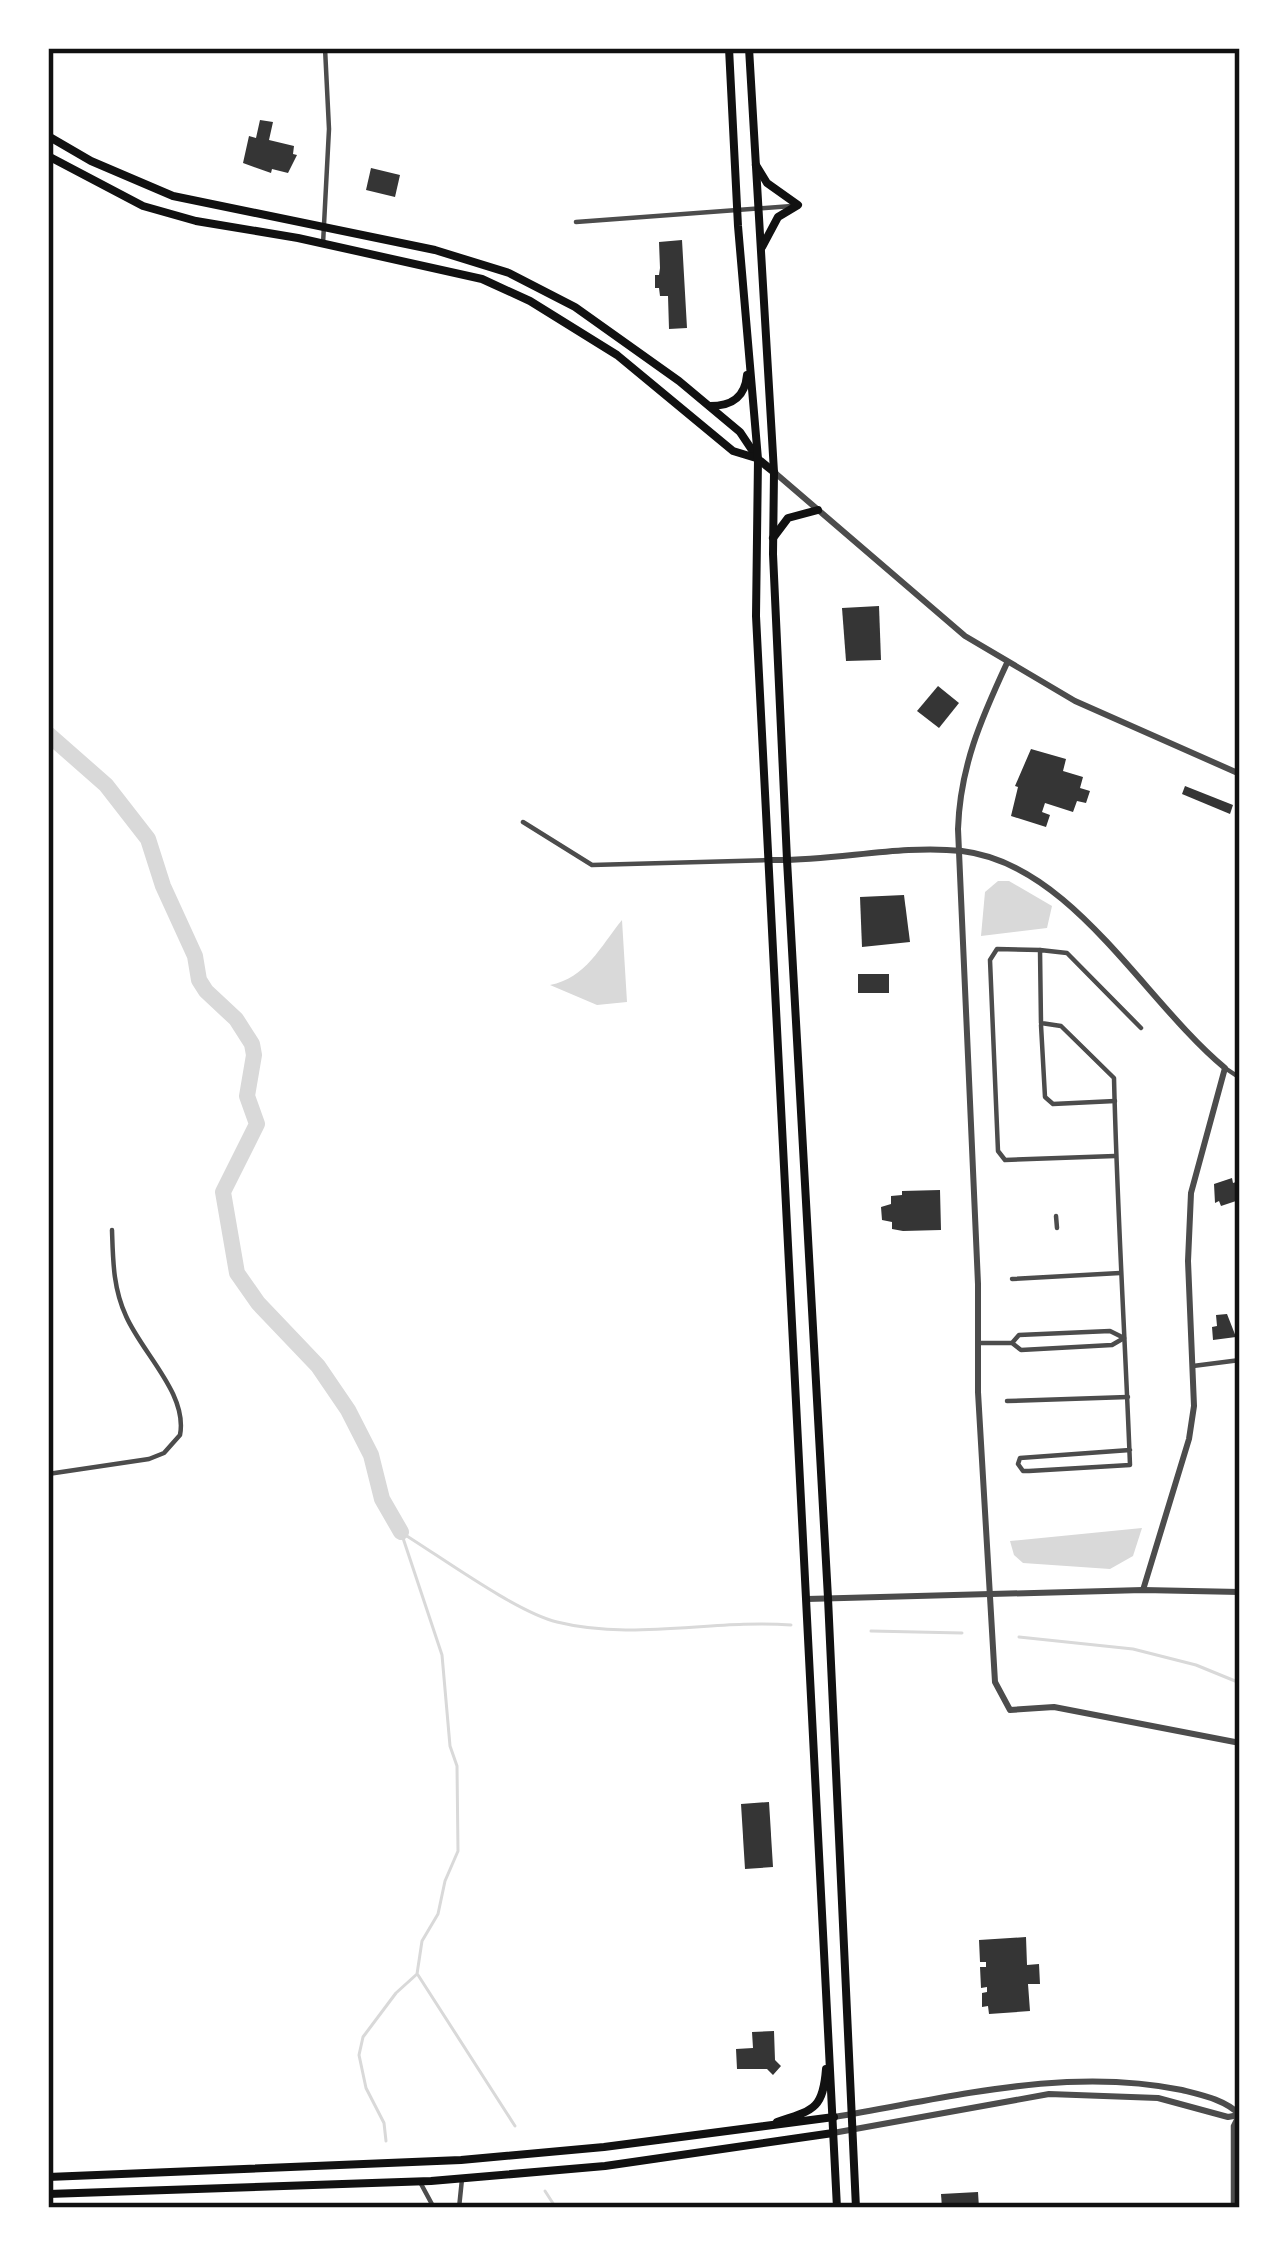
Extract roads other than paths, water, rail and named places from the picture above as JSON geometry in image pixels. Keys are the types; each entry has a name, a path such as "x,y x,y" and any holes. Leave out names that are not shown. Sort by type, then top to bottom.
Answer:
{"main road":[{"path":"729,48 758,459 756,616 836,2208"},
{"path":"748,48 774,472 772,554 856,2208"},
{"path":"48,136 173,196 435,250 509,273 575,307 710,406 774,472"},
{"path":"48,156 143,206 482,279 530,301 655,383 733,451 758,459"},
{"path":"755,164 767,184 798,205 778,217 760,251"},
{"path":"710,406 728,406 737,399 746,383 748,356"},
{"path":"773,539 788,518 818,510"},
{"path":"777,2122 806,2113 824,2097 829,2044"},
{"path":"48,2176 461,2160 834,2117"},
{"path":"48,2194 462,2179 605,2167 833,2133"}],"street":[{"path":"323,244 327,228 325,48"},
{"path":"576,222 798,205"},
{"path":"774,472 935,613 1007,663 1108,717 1240,773"},
{"path":"1007,663 968,751 960,789 958,850 978,1392 995,1682 1010,1710 1054,1707 1240,1743"},
{"path":"523,822 592,865 958,850 1016,865 1093,931 1240,1078"},
{"path":"1115,1156 1005,1160 998,1151 990,960 997,950 1066,953 1142,1028"},
{"path":"1040,950 1046,1097 1053,1104 1114,1101"},
{"path":"1041,1023 1061,1026 1114,1078 1115,1156 1128,1396 1130,1450 1130,1466 1023,1471 1018,1464 1020,1458 1130,1450"},
{"path":"1143,1590 1189,1439 1194,1406 1190,1193 1225,1068"},
{"path":"1056,1216 1057,1228"},
{"path":"48,1474 149,1459 164,1454 180,1435 180,1403 145,1354 116,1289 112,1230"},
{"path":"1012,1279 1120,1273"},
{"path":"1012,1343 1019,1335 1063,1333 1110,1331 1124,1338"},
{"path":"1063,1333 1065,1348"},
{"path":"978,1343 1012,1343 1021,1350 1112,1345 1124,1338"},
{"path":"1193,1366 1240,1360"},
{"path":"1007,1401 1128,1396"},
{"path":"1067,1455 1068,1469"},
{"path":"807,1599 1240,1592"},
{"path":"834,2117 1048,2082 1117,2079 1194,2093 1240,2114"},
{"path":"833,2133 1049,2094 1158,2098 1228,2117 1240,2114"},
{"path":"1233,2208 1233,2126 1240,2114"},
{"path":"460,2208 462,2179"},
{"path":"420,2182 434,2208"}],"waterway":[{"path":"48,734 106,785 148,839 163,886 195,956 199,980 236,1019 252,1044 247,1096 257,1124 223,1192 237,1273 258,1303 318,1366 348,1410 371,1455 382,1499 401,1532"},
{"path":"386,2141 384,2123 366,2088 359,2055 363,2037 417,1974 422,1941 438,1914 458,1851 457,1766 450,1746 442,1655 401,1532"},
{"path":"402,1533 500,1596 557,1622 615,1630 791,1625"},
{"path":"871,1631 962,1633"},
{"path":"1019,1637 1133,1649 1196,1665 1240,1683"},
{"path":"418,1975 515,2126"},
{"path":"545,2191 556,2208"}]}
